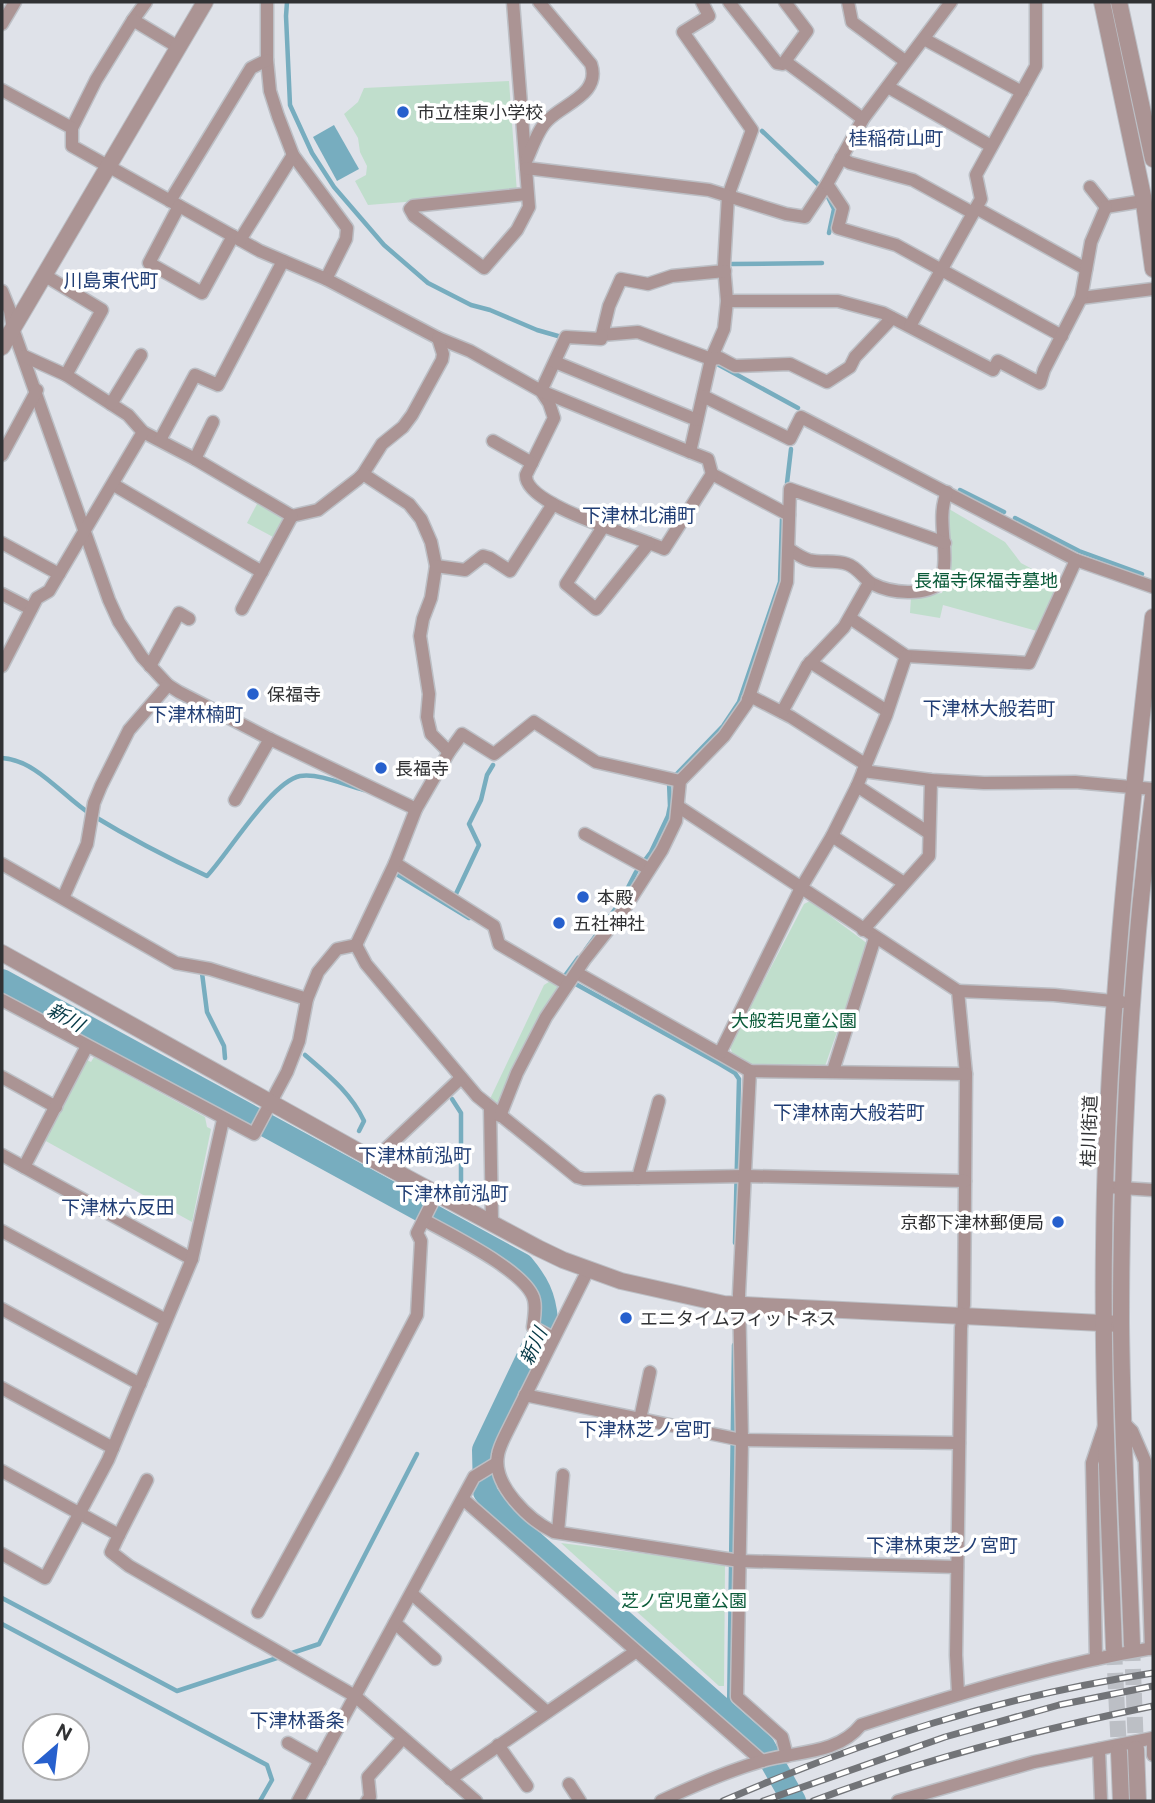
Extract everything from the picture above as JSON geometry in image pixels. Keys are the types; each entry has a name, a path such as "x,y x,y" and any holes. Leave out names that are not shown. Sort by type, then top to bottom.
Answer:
{"street":[{"path":"2,24 15,2"},
{"path":"146,2 96,80 72,128 72,146 236,238 326,279 439,338 470,351 541,391 708,459 712,474 789,516"},
{"path":"2,347 205,2"},
{"path":"267,2 270,92 293,155 346,228 346,239 326,279"},
{"path":"513,2 526,194 530,203 517,230 484,268 414,216 410,209 413,206 526,194"},
{"path":"526,164 547,120 586,91 594,76 591,64 539,2"},
{"path":"690,452 711,359 724,329 729,196 752,127 683,32 709,16 702,2"},
{"path":"729,2 777,63 786,62 863,119"},
{"path":"785,2 807,31 786,62"},
{"path":"848,2 852,22 905,61"},
{"path":"526,164 709,190 801,218 809,215 863,119 951,2"},
{"path":"910,326 981,199 976,175 1036,66 1036,2"},
{"path":"1102,2 1143,201 1153,269"},
{"path":"1119,2 1153,159"},
{"path":"132,20 178,47"},
{"path":"924,39 1022,92"},
{"path":"267,60 251,68 174,203 149,263 202,293 293,155"},
{"path":"888,87 991,146"},
{"path":"2,90 72,128"},
{"path":"841,158 913,180 1086,269"},
{"path":"827,184 843,208 838,228 896,245 1062,336"},
{"path":"1090,187 1106,207"},
{"path":"1106,207 1143,201"},
{"path":"727,300 838,301 883,313 993,370 998,361 1040,383 1044,369 1081,298 1091,242 1106,207"},
{"path":"160,440 195,375 218,385 283,261"},
{"path":"541,391 566,337 601,339 609,306 621,279 648,284 672,276 725,271"},
{"path":"44,275 102,310 66,375"},
{"path":"1081,298 1153,289"},
{"path":"2,291 99,574 119,622 150,666 168,685 270,739 416,808"},
{"path":"602,335 638,332 711,359 720,358 735,366 790,364 827,382 850,367 855,357 892,318"},
{"path":"24,356 66,375 128,415 143,432 292,516 318,510 363,474 382,444 407,422 442,360 439,338"},
{"path":"111,404 141,355"},
{"path":"555,362 697,420"},
{"path":"2,455 37,390"},
{"path":"541,391 554,418 526,475 527,485 533,493 553,504 603,527 664,549 712,474"},
{"path":"703,396 790,439 801,417 1076,560 1153,587"},
{"path":"195,459 213,422"},
{"path":"2,666 37,598 49,591 143,432"},
{"path":"493,441 531,463"},
{"path":"363,474 409,504 421,519 431,542 436,566 431,598 420,636 429,694 428,725 431,734 449,751"},
{"path":"114,485 262,572"},
{"path":"492,1223 495,1112 546,1017 623,911 662,850 679,807 680,781 737,720 787,582 790,489 944,543"},
{"path":"789,549 808,560 847,564 863,573 870,583 895,591 920,591 937,587 944,573 942,504 947,492"},
{"path":"436,566 465,570 483,556 510,571 553,504"},
{"path":"242,608 292,516"},
{"path":"603,527 566,583 596,609 649,543"},
{"path":"2,543 59,574"},
{"path":"850,618 906,656 1030,663 1076,560"},
{"path":"782,712 810,662 850,618 870,583"},
{"path":"2,594 31,609"},
{"path":"150,666 179,613 189,619"},
{"name":"桂川街道","path":"1114,1649 1104,1324 1106,1187 1115,1001 1153,617"},
{"path":"720,1053 801,888 832,836 857,786 906,656"},
{"path":"810,662 887,711"},
{"path":"63,898 87,844 94,803 100,786 129,730 168,685"},
{"path":"746,694 782,712 864,768 931,780 984,783 1075,782 1153,789"},
{"path":"356,945 395,863 416,808 462,734 494,754 534,722 596,762 680,781"},
{"path":"235,800 270,739"},
{"path":"863,930 929,856 931,780"},
{"path":"857,786 929,833"},
{"name":"桂川街道","path":"1132,1645 1121,1324 1124,1188 1133,1003 1144,866 1153,796"},
{"path":"679,807 958,990 1054,995 1133,1003"},
{"path":"585,834 649,869"},
{"path":"832,836 904,883"},
{"path":"395,863 495,932 499,944 572,978 750,1071 965,1074"},
{"path":"2,864 176,962 307,999"},
{"path":"833,1071 875,938"},
{"path":"2,1000 254,1135 287,1072 299,1041 307,999 318,972 337,949 356,945"},
{"path":"356,945 366,964 461,1078 495,1112 577,1177 965,1181"},
{"path":"2,953 268,1109 374,1160 433,1201 492,1223 538,1248 588,1270 661,1292 739,1306 1121,1324"},
{"path":"958,990 965,1074 957,1567 958,1693"},
{"path":"24,1167 87,1046"},
{"path":"750,1071 739,1177 742,1440 737,1697 782,1737 787,1756"},
{"path":"2,1077 56,1107"},
{"path":"374,1160 461,1078"},
{"path":"638,1178 659,1101"},
{"path":"2,1554 45,1578 113,1448 191,1259 223,1120"},
{"path":"2,1155 191,1259"},
{"path":"1106,1187 1153,1190"},
{"path":"258,1612 417,1315 421,1241 417,1233 433,1201"},
{"path":"424,1220 482,1253 527,1285 534,1300 533,1327 553,1338"},
{"path":"2,1231 166,1320"},
{"path":"588,1270 515,1413 498,1454 502,1479 517,1504 541,1526 558,1532 740,1561 957,1567"},
{"path":"2,1309 140,1384"},
{"path":"640,1419 650,1372"},
{"path":"2,1388 113,1448"},
{"path":"525,1395 742,1440 959,1443"},
{"path":"661,1801 762,1761 811,1753 852,1736 861,1725 958,1693 1152,1648 1145,1461 1132,1431 1123,1422"},
{"path":"1096,1659 1092,1463 1106,1423"},
{"path":"298,1801 474,1477 498,1463"},
{"path":"2,1471 119,1535"},
{"path":"558,1532 564,1475"},
{"path":"147,1480 111,1552 129,1566 355,1696 476,1801"},
{"path":"463,1499 762,1761"},
{"path":"412,1594 547,1712"},
{"path":"395,1623 435,1659"},
{"path":"450,1779 635,1652"},
{"path":"367,1801 370,1797 368,1777 403,1738"},
{"path":"902,1801 1034,1762 1153,1738 1153,1755"},
{"path":"288,1744 320,1760"},
{"path":"498,1745 527,1786"},
{"path":"1100,1749 1101,1801"},
{"path":"1136,1749 1138,1801"},
{"path":"1119,1752 1121,1801"},
{"path":"569,1784 580,1801"}],"green space":[{"path":"509,81 517,193 368,205 355,181 366,175 367,166 360,152 358,138 344,114 358,102 364,88"},
{"path":"258,502 281,516 284,523 275,538 247,523"},
{"name":"長福寺保福寺墓地","path":"944,506 1005,542 1021,563 1049,578 1056,589 1037,631 943,605 940,618 910,613 911,597 942,593 946,581 950,550"},
{"name":"大般若児童公園","path":"810,901 868,944 825,1066 750,1064 733,1056 730,1046 804,904"},
{"path":"552,980 559,985 533,1027 496,1106 489,1101 544,985"},
{"path":"94,1057 205,1117 207,1127 211,1129 192,1222 44,1140 87,1060 91,1062"},
{"name":"芝ノ宮児童公園","path":"561,1543 725,1564 724,1686 719,1686"}],"water":[{"path":"334,125 359,169 337,181 313,137"}],"waterway":[{"path":"287,2 290,105 312,153 334,187 384,245 428,283 471,305 558,336"},
{"path":"762,131 825,191 834,209 829,233"},
{"path":"732,264 822,263"},
{"path":"719,365 798,408"},
{"path":"787,483 791,449"},
{"path":"960,490 1004,512"},
{"path":"1015,518 1079,551 1142,574"},
{"path":"586,949 621,901 636,872 651,852 668,816 669,782 723,726 739,702 780,582 782,519"},
{"path":"2,758 27,765 92,815 207,876 263,804 289,781 300,776 315,776 364,790"},
{"path":"455,896 479,845 469,824 493,765"},
{"path":"395,873 469,918"},
{"path":"564,977 578,958"},
{"path":"202,973 207,1012 224,1046 225,1058"},
{"name":"新川","path":"2,981 522,1265 539,1290 546,1320 484,1450 485,1492 501,1514 763,1746 794,1801"},
{"path":"572,982 720,1064 735,1073 739,1079 735,1243"},
{"path":"305,1055 353,1102 364,1121 359,1131"},
{"path":"452,1099 461,1113 461,1183"},
{"path":"729,1716 734,1345"},
{"path":"2,1598 177,1691 319,1644 417,1454"},
{"path":"2,1624 267,1765 272,1780 260,1801"}],"tunnel":[{"path":"1132,1645 1136,1749"},
{"path":"1114,1649 1119,1752"}],"railway":[{"path":"723,1801 829,1758 934,1723 1041,1694 1153,1673"},
{"path":"763,1801 945,1737 1059,1705 1153,1686"},
{"path":"813,1801 981,1747 1153,1706"}],"place":[{"name":"市立桂東小学校","path":"403,112"},
{"name":"保福寺","path":"253,694"},
{"name":"長福寺","path":"381,768"},
{"name":"本殿","path":"583,897"},
{"name":"五社神社","path":"559,923"},
{"name":"京都下津林郵便局","path":"1058,1222"},
{"name":"エニタイムフィットネス","path":"626,1318"}],"district":[{"name":"桂稲荷山町","path":"896,138"},
{"name":"川島東代町","path":"111,280"},
{"name":"下津林北浦町","path":"639,515"},
{"name":"下津林大般若町","path":"989,708"},
{"name":"下津林楠町","path":"196,714"},
{"name":"下津林南大般若町","path":"849,1112"},
{"name":"下津林前泓町","path":"415,1155"},
{"name":"下津林前泓町","path":"452,1193"},
{"name":"下津林六反田","path":"118,1207"},
{"name":"下津林芝ノ宮町","path":"645,1429"},
{"name":"下津林東芝ノ宮町","path":"942,1545"},
{"name":"下津林番条","path":"297,1720"}]}
